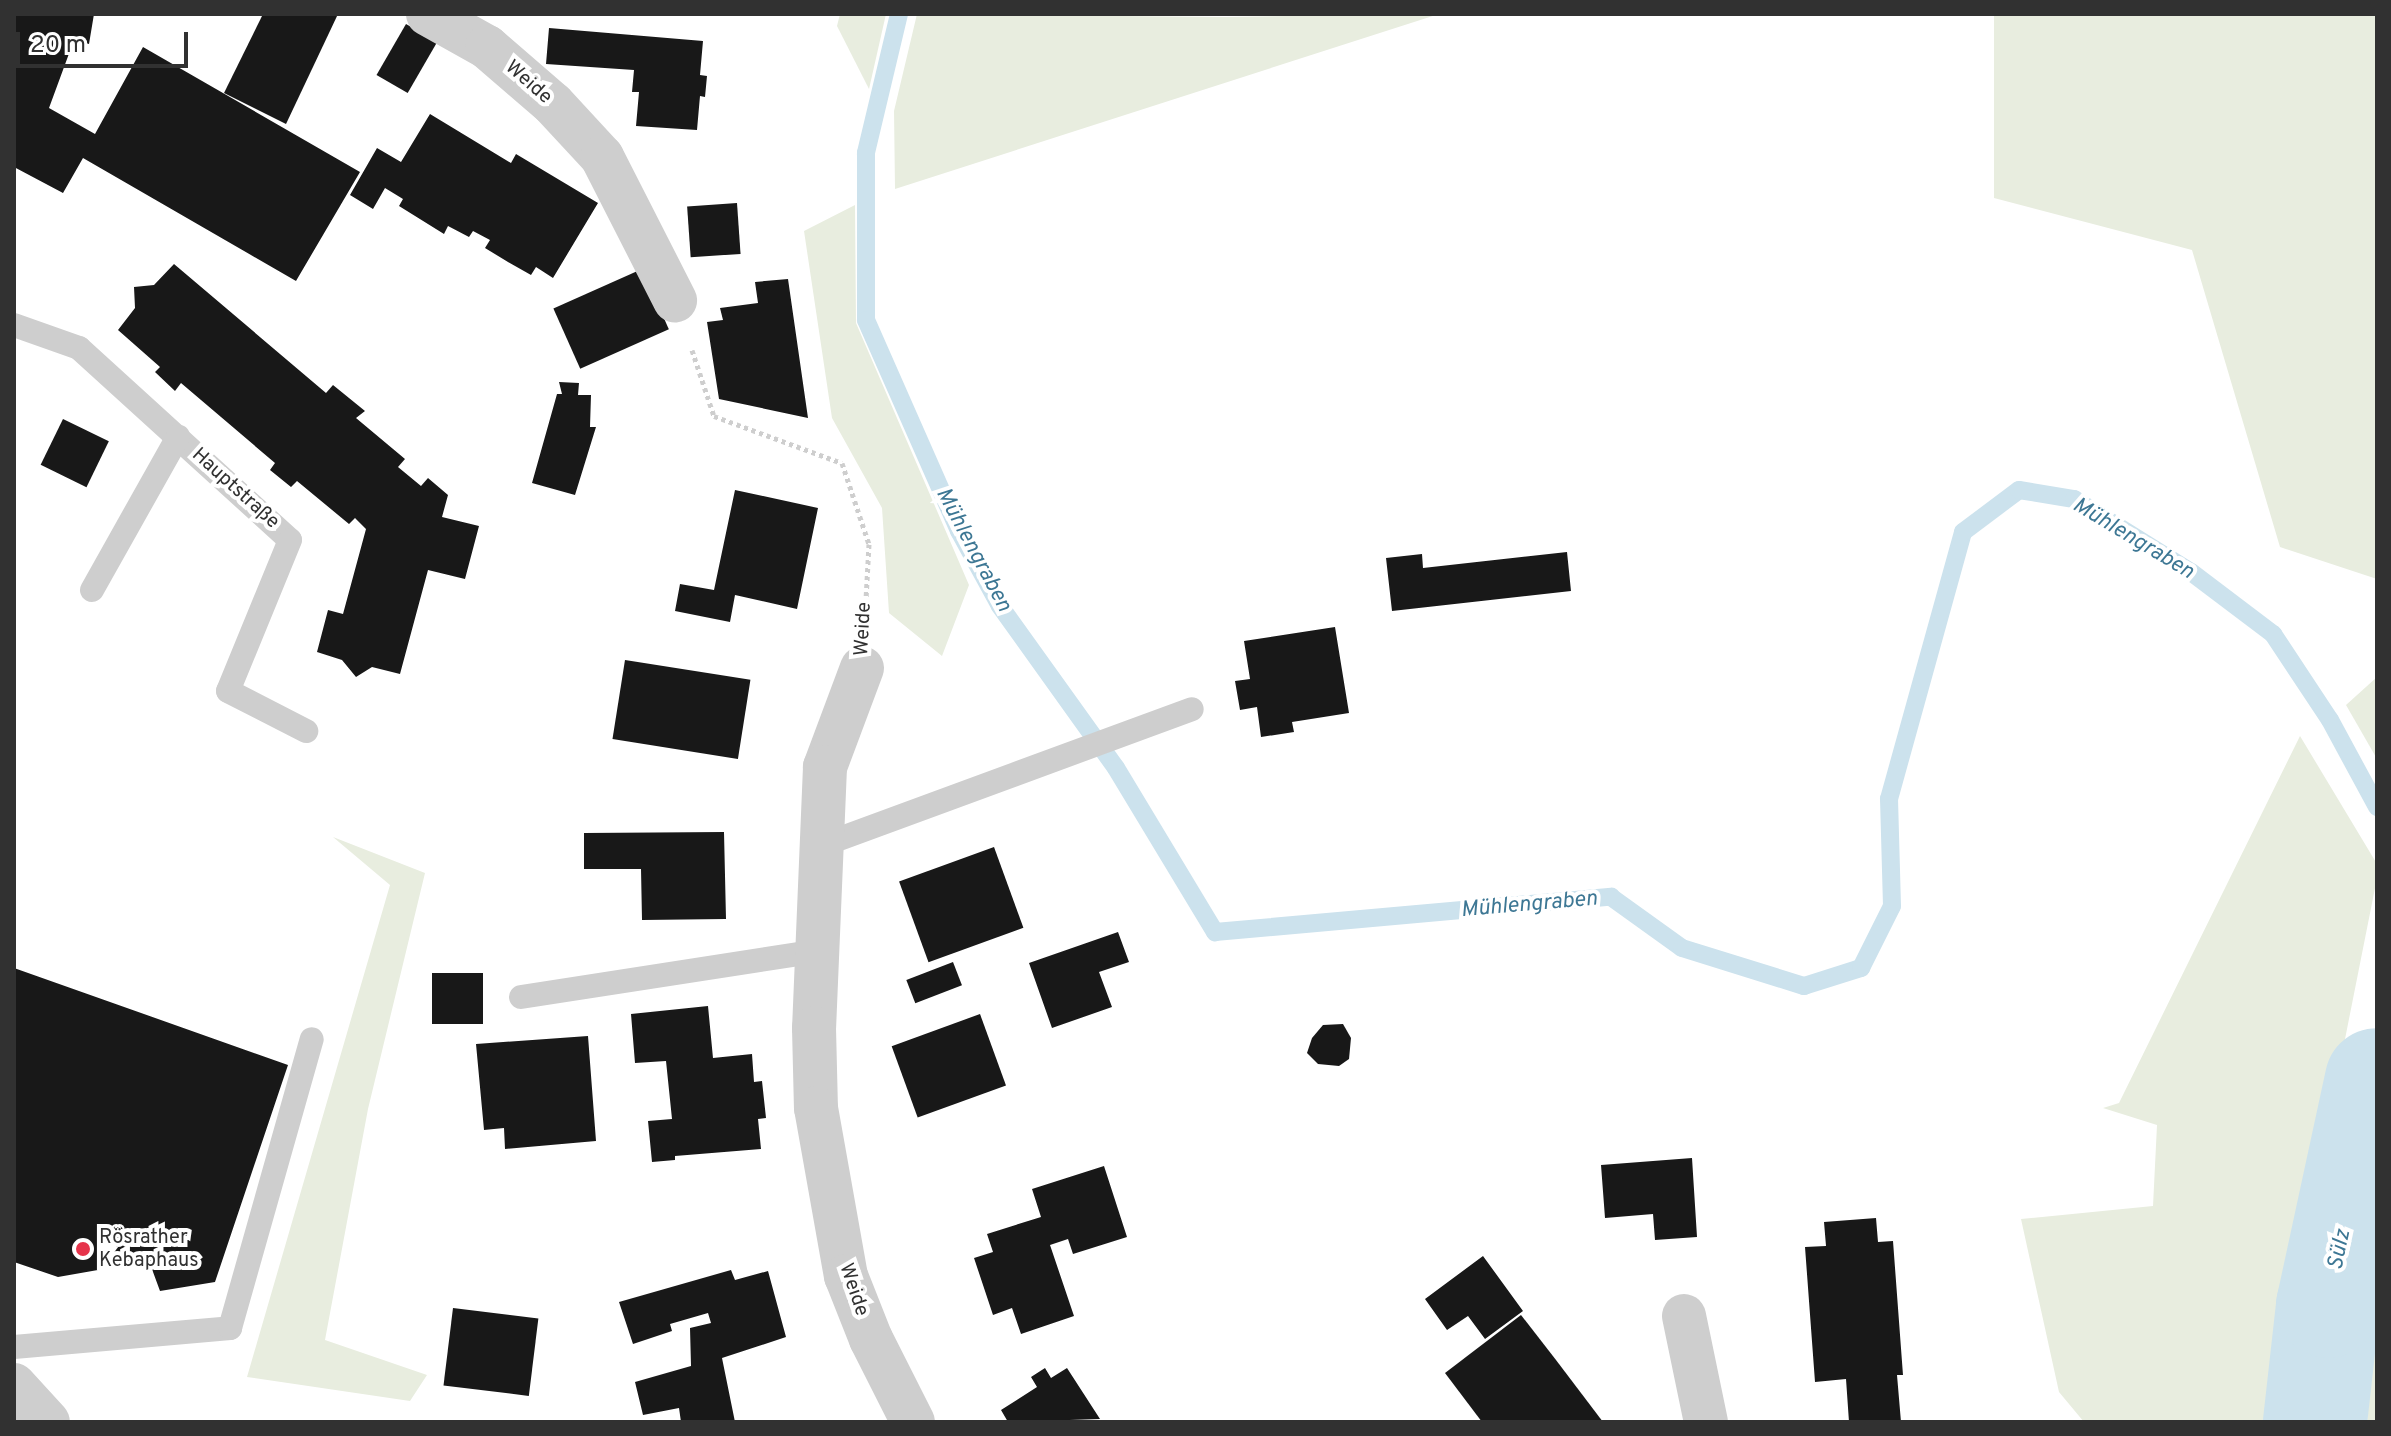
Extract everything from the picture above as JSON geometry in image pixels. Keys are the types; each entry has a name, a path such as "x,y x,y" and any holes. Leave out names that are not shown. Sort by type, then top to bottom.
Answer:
{"street":[{"name":"Weide","path":"428,14 487,47 553,104 602,157 675,300"},
{"name":"Weide","path":"862,668 825,767 814,1028 816,1108 846,1276 871,1339 913,1422"},
{"path":"1684,1316 1706,1422"},
{"path":"14,1385 48,1422"}],"lane":[{"name":"Hauptstraße","path":"14,325 79,348 290,540 228,691 306,731"},
{"path":"92,590 178,437"},
{"path":"820,846 1192,709"},
{"path":"521,997 817,951"},
{"path":"14,1347 230,1328 312,1039"}],"path":[{"name":"Weide","path":"675,300 714,416 842,463 869,544 862,668"}],"shaded area":[{"path":"840,14 886,14 869,89 837,26"},
{"path":"917,14 1225,17 1439,14 895,189 894,111"},
{"path":"1994,14 2377,14 2377,579 2280,547 2192,250 1994,198"},
{"path":"855,205 856,323 969,585 942,656 889,613 882,508 832,418 804,231"},
{"path":"2377,677 2377,759 2346,705"},
{"path":"2300,736 2377,864 2377,878 2290,1316 2280,1422 2084,1422 2059,1392 2021,1219 2153,1206 2157,1125 2103,1108 2119,1103"},
{"path":"333,837 425,873 368,1109 325,1340 427,1375 410,1401 247,1377 390,885"},
{"path":"2377,1303 2377,1422 2367,1422 2376,1310"}],"building":[{"path":"14,14 94,14 89,44 74,40 49,108 95,134 143,47 360,172 296,281 83,158 63,193 14,167"},
{"path":"263,14 338,14 286,124 224,93"},
{"path":"406,24 437,42 408,93 376,75"},
{"path":"549,28 703,41 700,75 707,76 705,97 700,96 697,130 636,126 639,92 632,92 634,70 546,64"},
{"path":"430,114 511,163 516,154 598,203 553,278 536,267 531,275 508,262 485,248 490,240 473,231 469,237 448,226 444,234 399,206 403,199 385,188 373,209 350,195 377,148 401,162"},
{"path":"737,203 741,254 691,257 687,206"},
{"path":"174,264 326,393 333,385 365,411 356,418 405,459 398,467 421,486 428,478 448,495 442,517 479,526 465,579 428,570 400,674 372,667 356,677 342,660 317,652 328,610 343,614 366,529 355,518 349,524 297,481 291,487 270,470 275,463 181,383 175,391 155,372 160,367 118,330 135,308 134,287 154,285"},
{"path":"642,269 669,329 580,369 553,308"},
{"path":"788,279 808,418 719,399 707,322 723,320 720,308 758,303 755,282"},
{"path":"559,382 579,383 578,395 591,395 590,427 596,427 575,495 532,483 557,394 562,394"},
{"path":"63,419 109,441 86,487 41,465"},
{"path":"735,490 818,508 797,609 735,595 730,622 675,611 680,584 714,590"},
{"path":"1567,552 1571,591 1392,611 1386,558 1422,554 1423,568"},
{"path":"1335,627 1349,713 1292,722 1294,732 1261,737 1257,707 1240,710 1235,681 1250,679 1244,641"},
{"path":"625,660 750,680 738,759 612,739"},
{"path":"724,832 726,919 642,920 641,869 584,869 584,833"},
{"path":"994,847 1023,928 929,962 899,882"},
{"path":"1118,932 1129,962 1099,972 1112,1007 1052,1028 1029,963"},
{"path":"953,962 962,985 915,1003 906,980"},
{"path":"14,968 288,1065 215,1282 160,1291 149,1261 58,1277 14,1262"},
{"path":"432,973 483,973 483,1024 432,1024"},
{"path":"708,1006 713,1058 752,1054 754,1082 762,1081 766,1118 758,1119 761,1149 675,1156 675,1160 652,1162 648,1121 672,1119 666,1061 635,1063 631,1014"},
{"path":"980,1014 1006,1085 918,1118 892,1046"},
{"path":"1343,1024 1351,1038 1349,1059 1339,1066 1318,1064 1307,1053 1312,1038 1323,1025"},
{"path":"588,1036 596,1141 505,1149 504,1128 484,1130 476,1044"},
{"path":"1692,1158 1697,1237 1655,1240 1653,1214 1605,1218 1601,1165"},
{"path":"1104,1166 1127,1237 1073,1254 1068,1239 1050,1245 1074,1316 1021,1334 1012,1308 993,1315 974,1258 993,1252 987,1234 1041,1217 1032,1189"},
{"path":"1876,1218 1878,1242 1893,1241 1903,1375 1897,1375 1901,1422 1849,1422 1846,1379 1815,1382 1805,1247 1826,1246 1824,1222"},
{"path":"1483,1256 1523,1311 1485,1339 1468,1316 1447,1330 1425,1299"},
{"path":"731,1270 735,1280 768,1271 786,1337 722,1358 735,1422 681,1422 679,1408 643,1415 635,1382 691,1366 690,1328 711,1323 708,1313 670,1324 672,1331 633,1344 619,1302"},
{"path":"453,1308 538,1318 529,1396 443,1385"},
{"path":"1521,1315 1603,1422 1482,1422 1445,1373"},
{"path":"1045,1368 1051,1378 1067,1368 1100,1419 1008,1422 1001,1410 1037,1387 1031,1377"}],"waterway":[{"name":"Mühlengraben","path":"899,14 866,153 866,320 959,531 1000,606 1116,768 1215,932 1611,897 1682,948 1804,986 1861,968 1892,906 1889,799 1963,532 2019,490 2074,499 2191,572 2273,634 2330,720 2377,807"},
{"name":"Sülz","path":"2315,1422 2328,1306 2377,1080"}],"place":[{"name":"Rösrather Kebaphaus","path":"83,1249"}]}
